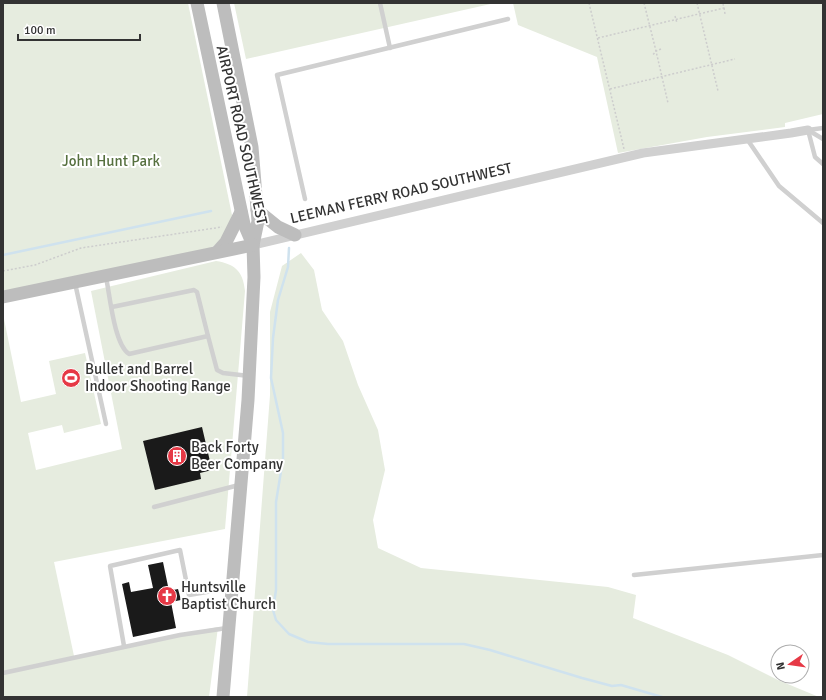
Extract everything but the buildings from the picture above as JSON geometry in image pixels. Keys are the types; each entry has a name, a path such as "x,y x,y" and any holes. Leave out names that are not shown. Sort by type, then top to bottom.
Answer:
{"street":[{"name":"AIRPORT ROAD SOUTHWEST","path":"197,3 241,212 244,224 253,245"},
{"name":"AIRPORT ROAD SOUTHWEST","path":"223,3 252,147 258,221 253,245"},
{"path":"227,22 228,3"},
{"name":"LEEMAN FERRY ROAD SOUTHWEST","path":"3,297 253,245 643,153 808,130"},
{"path":"257,210 278,227 295,235"},
{"path":"217,252 226,242 241,212"},
{"path":"223,697 250,376 254,277 253,245"}],"lane":[{"path":"380,3 390,48"},
{"path":"306,199 277,75 508,19"},
{"path":"808,130 823,128"},
{"path":"808,130 823,139"},
{"path":"808,130 815,157 823,164"},
{"path":"746,138 779,186 823,223"},
{"path":"106,276 119,338 124,350 129,354 208,336"},
{"path":"74,282 106,424"},
{"path":"112,307 194,290 197,292 217,370 224,373 250,376"},
{"path":"154,507 241,485"},
{"path":"124,646 110,566 180,550 189,595 232,588"},
{"path":"634,575 823,555"},
{"path":"3,674 124,646 180,635 228,628"}],"path":[{"path":"589,3 625,157"},
{"path":"644,3 668,103"},
{"path":"697,3 718,91"},
{"path":"723,4 725,14"},
{"path":"598,38 724,8"},
{"path":"675,16 677,23"},
{"path":"652,56 656,51 661,49"},
{"path":"610,89 735,59"},
{"path":"3,271 35,265 81,248 226,226"}],"green space":[{"name":"John Hunt Park","path":"3,3 188,3 232,215 225,234 219,242 211,248 3,297"},
{"path":"234,3 495,3 246,59"},
{"path":"513,3 823,3 823,114 785,123 785,127 707,137 618,153 597,57 518,25"},
{"path":"301,253 314,270 322,310 343,341 358,385 378,430 385,470 373,520 378,548 421,568 608,587 636,595 633,618 728,655 770,676 770,684 788,684 819,697 247,697 270,395 270,312 282,266"},
{"path":"216,261 228,264 237,270 242,278 245,291 225,529 54,562 74,656 218,627 209,697 3,697 3,314 21,402 56,394 49,361 85,353 101,424 64,433 62,425 28,433 36,470 122,449 91,291"}],"waterway":[{"path":"3,255 211,211"},
{"path":"289,248 288,267 278,300 273,338 271,378 283,433 283,459 276,502 276,590 273,610 276,620 289,634 308,642 328,644 464,644 490,650 582,678 612,686 621,685 662,697"}],"place":[{"name":"Bullet and Barrel Indoor Shooting Range","path":"71,378"},
{"name":"Back Forty Beer Company","path":"177,456"},
{"name":"Huntsville Baptist Church","path":"167,596"}]}
